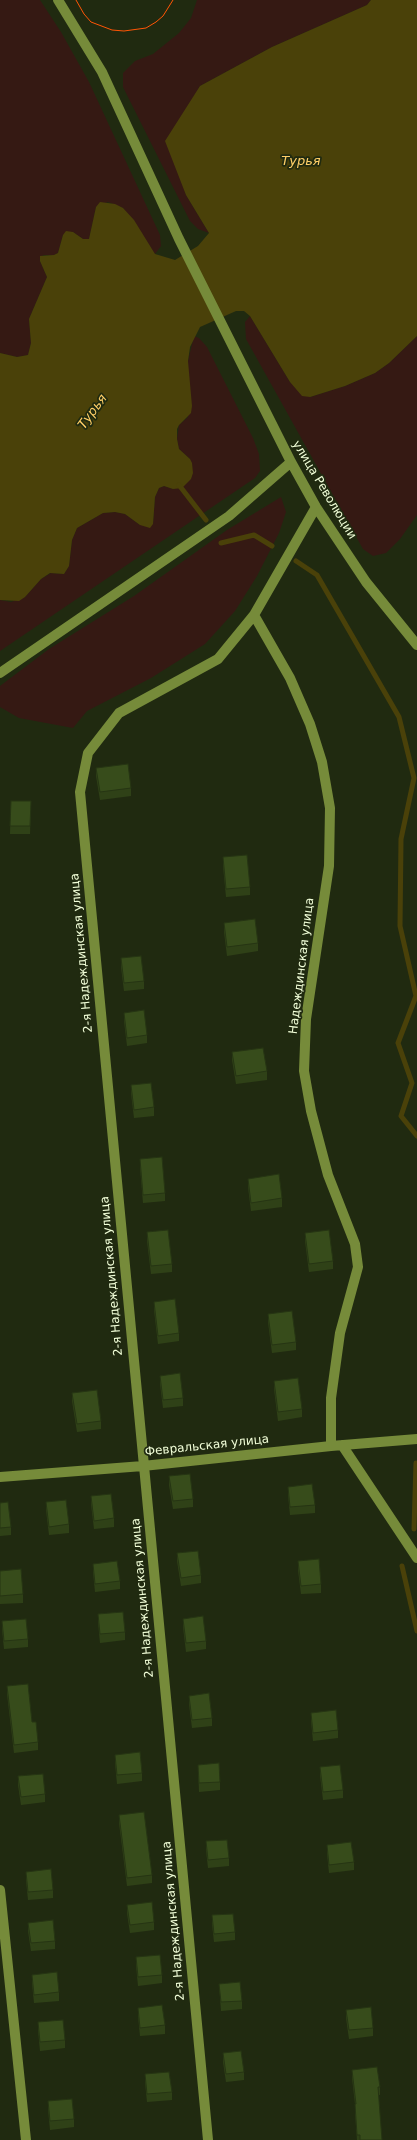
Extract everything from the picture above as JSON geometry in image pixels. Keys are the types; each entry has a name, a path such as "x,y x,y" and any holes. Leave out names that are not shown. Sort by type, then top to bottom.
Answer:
{"street":[{"name":"улица Революции","path":"58,0 102,72 180,239 228,337 291,462 316,507 366,582 417,645"},
{"path":"0,674 229,516 291,462"},
{"name":"2-я Надеждинская улица","path":"208,2140 80,792 88,752 119,713 218,659 254,615 316,507"},
{"name":"Надеждинская улица","path":"254,615 290,678 310,724 322,762 330,808 329,866 306,1019 304,1071 316,1132 328,1175 355,1244 358,1267 340,1333 331,1398 331,1446"},
{"name":"Февральская улица","path":"0,1477 143,1466 331,1446 417,1439"},
{"path":"342,1445 417,1558"},
{"path":"0,1890 26,2140"}],"shaded area":[{"path":"0,0 40,0 61,32 89,82 160,235 161,246 155,254 123,208 108,202 96,207 89,239 83,239 73,232 63,235 58,253 54,255 43,255 40,261 47,277 29,319 31,343 28,355 17,357 0,353"},
{"path":"197,0 371,0 367,5 272,47 200,86 185,113 183,184 186,195 209,233 198,229 190,221 123,87 123,73 135,61 153,54 179,33 191,18"},
{"path":"250,316 290,382 310,397 345,386 375,373 389,363 417,336 417,515 400,539 386,553 373,556 363,549 246,339 245,322"},
{"path":"194,336 199,338 207,347 253,438 259,454 260,471 255,478 0,651 0,600 11,602 25,597 41,579 51,573 64,574 69,566 72,540 77,528 103,513 115,512 125,514 140,525 153,524 155,497 159,488 164,486 173,489 190,459 179,449 177,439 179,425 188,417 188,361"},
{"path":"281,497 286,512 279,533 257,576 235,611 205,644 151,678 87,711 73,728 19,718 0,707 0,686 49,649 134,596 227,530"}],"water":[{"name":"Турья","path":"371,0 417,0 417,336 389,363 375,373 345,386 310,397 302,396 290,382 250,316 244,311 236,311 200,327 190,347 188,361 192,406 191,413 177,429 179,449 190,459 192,463 193,473 191,479 182,488 173,489 164,486 159,488 155,497 153,524 150,528 140,525 125,514 115,512 103,513 77,528 72,540 69,566 64,574 50,573 41,579 25,597 19,601 0,600 0,353 17,357 28,355 31,343 29,319 47,277 40,261 40,256 54,255 58,253 63,235 66,231 73,232 83,239 89,239 96,207 100,202 115,204 123,208 134,220 155,254 175,260 198,246 209,233 186,195 165,141 200,86 272,47 367,5"}],"building":[{"path":"128,764 131,788 100,792 96,768"},
{"path":"11,801 31,801 30,826 10,826"},
{"path":"247,855 250,887 226,889 223,857"},
{"path":"255,919 258,943 227,947 224,923"},
{"path":"141,956 144,981 124,983 121,958"},
{"path":"144,1010 147,1035 127,1038 124,1013"},
{"path":"263,1048 267,1071 236,1076 232,1052"},
{"path":"151,1083 154,1107 134,1110 131,1085"},
{"path":"162,1157 165,1193 143,1195 140,1159"},
{"path":"279,1174 282,1198 251,1203 248,1179"},
{"path":"168,1230 172,1264 151,1266 147,1232"},
{"path":"329,1230 333,1261 309,1264 305,1233"},
{"path":"175,1299 179,1333 158,1336 154,1302"},
{"path":"292,1311 296,1342 272,1345 268,1314"},
{"path":"180,1373 183,1398 163,1400 160,1376"},
{"path":"298,1378 302,1409 278,1412 274,1381"},
{"path":"97,1390 101,1421 77,1424 72,1393"},
{"path":"190,1474 193,1499 173,1501 169,1476"},
{"path":"312,1484 315,1505 290,1507 288,1487"},
{"path":"111,1494 114,1518 94,1521 91,1496"},
{"path":"66,1500 69,1524 49,1527 46,1502"},
{"path":"8,1502 11,1527 0,1528 0,1503"},
{"path":"198,1551 201,1575 181,1578 177,1553"},
{"path":"319,1559 321,1584 301,1586 298,1561"},
{"path":"117,1561 120,1581 95,1584 93,1564"},
{"path":"21,1569 23,1594 0,1596 0,1571"},
{"path":"123,1612 125,1632 100,1634 98,1614"},
{"path":"203,1616 206,1641 186,1643 183,1619"},
{"path":"26,1619 28,1639 4,1641 2,1621"},
{"path":"28,1684 32,1722 36,1722 38,1742 14,1745 7,1686"},
{"path":"209,1693 212,1718 192,1720 189,1696"},
{"path":"336,1710 338,1730 313,1733 311,1713"},
{"path":"140,1752 142,1773 117,1775 115,1755"},
{"path":"219,1763 220,1782 199,1783 198,1765"},
{"path":"340,1765 343,1790 323,1792 320,1767"},
{"path":"43,1774 45,1794 21,1797 18,1776"},
{"path":"144,1812 152,1875 127,1878 119,1815"},
{"path":"227,1840 229,1858 208,1860 206,1841"},
{"path":"351,1842 354,1862 329,1865 327,1845"},
{"path":"51,1869 53,1890 28,1892 26,1872"},
{"path":"152,1902 154,1922 130,1925 127,1905"},
{"path":"233,1914 235,1932 214,1934 212,1915"},
{"path":"53,1920 55,1941 31,1943 28,1923"},
{"path":"160,1955 162,1975 138,1977 136,1957"},
{"path":"57,1972 59,1992 34,1995 32,1975"},
{"path":"240,1982 242,2001 221,2002 219,1984"},
{"path":"162,2005 165,2025 140,2028 138,2008"},
{"path":"371,2007 373,2028 349,2030 346,2010"},
{"path":"63,2020 65,2040 40,2042 38,2022"},
{"path":"241,2051 244,2072 226,2074 223,2053"},
{"path":"377,2067 380,2087 378,2087 382,2140 360,2140 360,2135 357,2135 356,2104 352,2070"},
{"path":"169,2072 172,2092 147,2094 145,2074"},
{"path":"72,2099 74,2119 50,2121 48,2101"}],"waterway":[{"path":"179,485 206,520"},
{"path":"221,543 254,535 272,546"},
{"path":"296,561 317,575 399,717 414,778 401,839 400,926 416,996 398,1043 412,1083 401,1116 417,1136"},
{"path":"414,1529 416,1463"},
{"path":"402,1566 417,1631"}],"tram line":[{"path":"76,0 84,14 91,22 112,30 124,31 146,28 156,22 163,16 173,0"}]}
